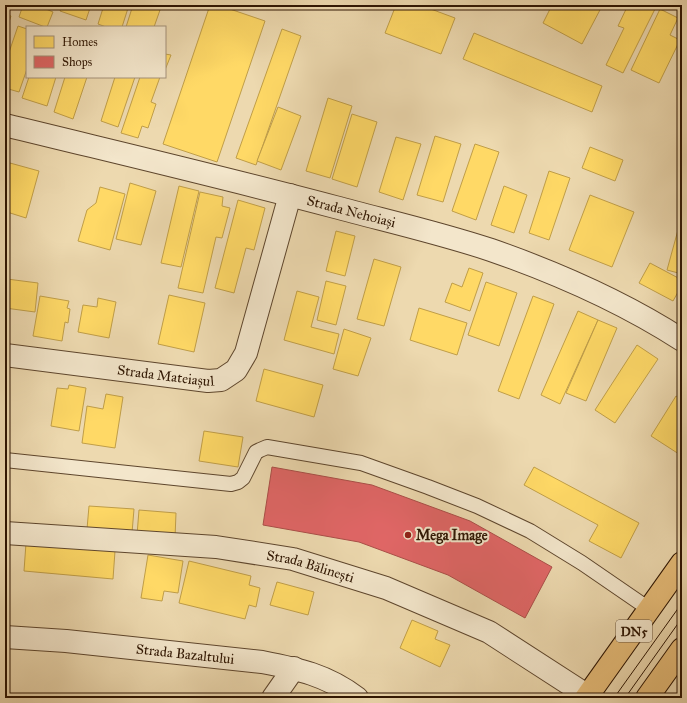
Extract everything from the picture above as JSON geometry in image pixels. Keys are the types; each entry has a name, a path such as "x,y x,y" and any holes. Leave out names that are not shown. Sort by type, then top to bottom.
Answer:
{"main road":[{"name":"DN5","path":"587,697 682,563"},
{"path":"647,698 678,663"}],"street":[{"name":"Strada Nehoiași","path":"5,124 290,195 490,250 554,273 620,304 682,340"},
{"name":"Strada Mateiașul","path":"5,355 208,381 221,380 236,370 246,353 290,195"},
{"name":"Strada Bălinești","path":"5,533 216,547 293,559 386,588 489,632 587,697"},
{"name":"Strada Bazaltului","path":"5,636 254,661 294,668 322,677 348,691 357,698"},
{"path":"273,698 294,668"}],"lane":[{"path":"5,460 231,484 238,482 243,478 256,452 267,447 360,464 428,487 477,506 530,531 582,563 650,609"}],"building: Homes":[{"path":"23,5 42,5 41,7 53,12 47,26 42,26 19,17"},
{"path":"62,5 91,5 86,20 60,11"},
{"path":"104,5 129,5 122,26 103,26 98,24"},
{"path":"133,5 154,5 153,8 160,10 154,26 126,26"},
{"path":"210,5 218,5 265,21 217,162 163,144"},
{"path":"396,5 420,5 455,18 441,54 385,33"},
{"path":"552,5 595,5 601,8 582,44 543,23"},
{"path":"628,5 652,5 656,7 623,73 606,65 624,28 618,26"},
{"path":"660,9 678,18 670,35 680,40 659,83 631,70"},
{"path":"5,14 11,16 5,34"},
{"path":"18,26 26,29 26,72 19,92 5,88 5,64"},
{"path":"282,29 301,36 256,165 236,158"},
{"path":"474,33 602,86 592,112 463,59"},
{"path":"166,54 171,55 166,68"},
{"path":"29,78 56,78 47,106 22,98"},
{"path":"65,78 87,78 73,119 54,112"},
{"path":"115,78 135,78 118,127 101,121"},
{"path":"140,78 160,78 151,102 156,104 148,128 142,126 138,138 121,133"},
{"path":"328,98 352,106 330,178 306,171"},
{"path":"278,107 301,116 281,170 257,161"},
{"path":"352,114 377,122 357,187 332,179"},
{"path":"435,136 461,144 443,202 417,195"},
{"path":"396,137 421,144 403,200 379,192"},
{"path":"475,144 499,152 476,220 452,211"},
{"path":"590,147 623,160 615,181 582,168"},
{"path":"5,157 9,158 5,172"},
{"path":"10,163 39,171 26,218 7,212 9,205 5,204 5,180"},
{"path":"549,171 570,178 549,240 529,233"},
{"path":"130,183 156,191 141,245 116,239"},
{"path":"179,186 199,191 181,267 161,263"},
{"path":"504,186 527,195 514,233 491,225"},
{"path":"100,187 125,194 110,250 78,241 87,210 96,203"},
{"path":"200,192 223,197 222,206 230,208 222,238 216,237 203,293 178,288"},
{"path":"590,195 634,212 612,267 569,250"},
{"path":"238,200 265,208 254,250 246,248 234,293 215,288"},
{"path":"678,230 682,231 682,274 667,270"},
{"path":"336,231 355,236 345,276 326,271"},
{"path":"374,259 401,267 384,326 357,319"},
{"path":"650,263 682,280 682,285 673,301 639,283"},
{"path":"469,268 483,273 470,311 445,302 452,283 462,287"},
{"path":"7,279 38,283 35,312 5,308 5,290"},
{"path":"326,281 346,286 336,325 317,320"},
{"path":"486,282 517,293 499,346 468,335"},
{"path":"297,291 319,297 311,327 339,334 334,354 284,340"},
{"path":"169,295 205,303 194,352 158,344"},
{"path":"40,296 69,301 67,308 70,309 68,323 65,322 62,341 33,336"},
{"path":"533,296 554,304 519,399 498,391"},
{"path":"98,298 116,302 109,338 78,332 83,305 97,307"},
{"path":"419,308 467,323 457,355 410,340"},
{"path":"578,311 598,320 560,404 541,395"},
{"path":"598,320 617,328 586,401 566,393"},
{"path":"344,329 371,338 358,376 333,369"},
{"path":"637,345 658,359 615,423 595,410"},
{"path":"264,369 323,385 314,417 256,401"},
{"path":"69,385 86,388 79,431 51,426 57,388 68,389"},
{"path":"106,394 123,397 115,448 82,443 87,406 103,409"},
{"path":"676,396 682,399 682,456 651,436"},
{"path":"204,431 243,437 238,467 199,461"},
{"path":"534,467 639,523 621,558 589,541 598,525 524,485"},
{"path":"89,506 134,509 132,533 87,529"},
{"path":"139,510 176,513 175,538 137,535"},
{"path":"26,543 115,551 113,579 24,571"},
{"path":"148,555 183,561 178,593 164,591 162,601 141,598"},
{"path":"189,561 251,576 249,585 260,588 256,607 249,605 245,619 179,603"},
{"path":"277,582 314,592 308,615 270,605"},
{"path":"412,620 438,631 435,639 450,645 440,667 400,648"}],"building: Shops":[{"path":"272,467 372,485 470,521 552,567 525,618 448,575 359,542 263,525"}],"tram line":[{"path":"614,698 682,603"},
{"path":"625,698 682,618"}],"place":[{"name":"Mega Image","path":"408,535"}]}
